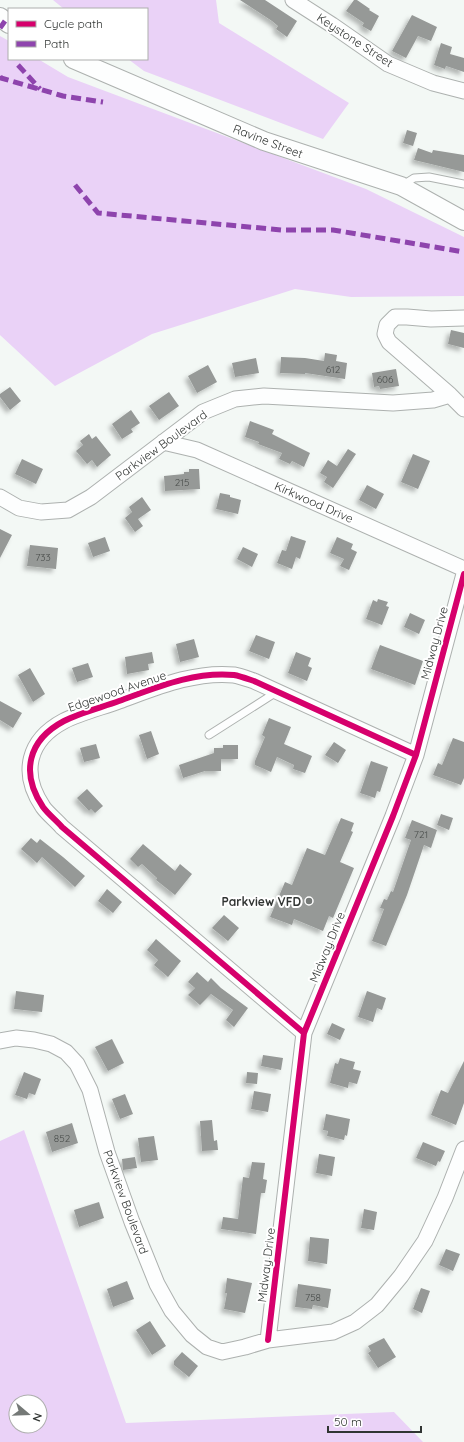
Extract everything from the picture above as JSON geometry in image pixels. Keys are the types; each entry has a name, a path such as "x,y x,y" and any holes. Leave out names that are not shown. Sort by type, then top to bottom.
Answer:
{"street":[{"name":"Keystone Street","path":"293,0 332,24 388,64 433,83 464,91"},
{"name":"Ravine Street","path":"75,60 264,141 401,186 464,221"},
{"path":"464,318 431,319 395,317 387,325 385,334 389,342 464,409"},
{"name":"Parkview Boulevard","path":"0,497 20,508 41,512 68,510 91,497 203,412 234,399 264,396 394,403 433,400 450,395"},
{"name":"Kirkwood Drive","path":"163,442 197,450 464,570"},
{"name":"Midway Drive","path":"268,1340 304,1033 416,755 464,574"},
{"name":"Edgewood Avenue","path":"304,1033 62,827 44,807 33,788 29,771 34,752 43,735 65,720 185,679 211,674 235,675 254,681 416,755"},
{"name":"Parkview Boulevard","path":"0,1041 16,1038 51,1044 66,1052 77,1064 90,1090 107,1152 132,1222 157,1284 172,1311 192,1335 207,1347 222,1352 268,1340 333,1332 355,1322 377,1305 401,1276 425,1241 445,1198 464,1149"}],"lane":[{"path":"401,186 414,178 429,177 464,184"},
{"path":"209,735 278,691"}],"shaded area":[{"path":"53,0 216,0 219,23 349,103 323,139 144,71 129,60 148,60 148,8 63,8"},
{"path":"0,36 8,40 8,60 40,60 68,77 366,189 464,237 464,296 351,297 295,289 152,334 55,386 0,335"},
{"path":"24,1130 126,1423 394,1412 423,1442 0,1442 0,1141"}],"building":[{"path":"240,0 265,0 297,21 287,37 276,29 278,26 272,21"},
{"path":"354,0 357,0 379,16 371,31 362,26 364,23 346,11"},
{"path":"412,15 437,27 431,41 418,36 406,58 392,51"},
{"path":"441,43 452,47 450,54 464,58 464,72 446,66 445,69 434,65"},
{"path":"407,130 417,133 413,146 403,143"},
{"path":"418,148 432,153 433,150 464,155 464,172 414,160"},
{"path":"451,330 464,333 464,348 448,344"},
{"path":"325,353 337,355 336,361 347,363 345,379 305,373 280,373 281,357 305,358 324,361"},
{"path":"256,358 259,373 235,377 232,363"},
{"path":"208,365 217,382 197,393 188,376"},
{"path":"396,369 399,386 380,389 379,386 374,387 372,373"},
{"path":"10,387 21,401 10,410 0,397 0,394"},
{"path":"169,392 179,406 159,420 149,406"},
{"path":"131,410 140,423 131,429 133,432 122,439 112,424"},
{"path":"250,421 274,430 272,434 310,453 304,467 292,461 290,464 279,459 282,453 258,444 259,442 245,437"},
{"path":"89,434 92,439 96,436 111,455 97,467 92,460 87,464 76,451 83,445 80,441"},
{"path":"348,449 356,454 333,488 324,482 327,477 320,473 328,460 337,466"},
{"path":"413,454 430,461 418,489 401,482"},
{"path":"22,459 43,469 36,484 15,474"},
{"path":"189,469 199,469 200,489 165,491 164,476 184,474 184,472 189,472"},
{"path":"367,485 384,494 376,509 359,500"},
{"path":"220,493 230,495 230,497 241,500 238,514 216,509"},
{"path":"142,497 151,510 138,519 143,526 135,532 125,518 132,512 129,507"},
{"path":"0,529 12,535 0,558"},
{"path":"291,536 306,541 300,559 296,557 292,569 277,563 282,550 286,551"},
{"path":"105,537 110,551 93,557 88,543"},
{"path":"337,537 353,544 351,549 357,552 349,570 340,566 344,559 330,553"},
{"path":"30,545 58,548 56,569 27,566"},
{"path":"243,547 258,554 252,567 237,559"},
{"path":"378,599 388,602 386,606 389,607 382,625 366,619 373,600 377,602"},
{"path":"410,613 425,620 419,634 404,627"},
{"path":"256,635 275,642 269,659 249,651"},
{"path":"194,639 199,657 180,662 176,644"},
{"path":"380,645 423,661 415,685 371,669"},
{"path":"152,652 154,663 148,664 149,670 127,674 125,657"},
{"path":"296,652 311,658 308,666 312,668 307,681 288,673"},
{"path":"88,663 93,677 77,682 72,668"},
{"path":"30,668 45,694 33,702 18,675"},
{"path":"0,701 22,713 13,728 0,720"},
{"path":"269,718 291,727 284,744 312,756 305,773 293,769 294,765 277,757 271,772 255,765 255,761 265,737 262,735"},
{"path":"151,731 159,754 147,759 139,735"},
{"path":"453,738 464,742 464,778 461,785 433,775 438,763 442,765"},
{"path":"334,742 346,750 338,763 325,755"},
{"path":"96,744 100,758 84,762 80,748"},
{"path":"223,745 238,745 238,759 221,759 221,771 205,771 183,778 179,765 214,753 214,748 223,748"},
{"path":"371,761 388,767 380,792 377,791 375,798 360,793"},
{"path":"87,789 103,806 95,813 91,809 89,811 77,798"},
{"path":"441,814 453,818 449,830 437,825"},
{"name":"Parkview VFD","path":"341,818 354,823 351,831 353,832 340,862 354,868 333,918 329,916 323,931 294,919 292,925 270,917 285,882 292,885 307,848 325,855"},
{"path":"412,820 437,830 431,848 424,845 407,895 386,946 372,941 384,909 380,908 384,899 387,900 391,891 393,892 411,840 405,838"},
{"path":"31,838 37,843 40,839 85,876 75,887 42,857 37,863 21,849"},
{"path":"143,844 175,871 180,864 192,874 175,895 156,880 157,878 142,864 138,867 130,859"},
{"path":"107,889 122,902 113,913 98,901"},
{"path":"224,915 239,928 228,941 212,928"},
{"path":"156,939 181,961 168,977 154,965 158,960 147,950"},
{"path":"197,972 208,982 211,978 221,988 248,1008 234,1027 226,1020 233,1010 211,994 200,1005 188,995 195,988 188,982"},
{"path":"16,991 44,995 42,1012 14,1009"},
{"path":"367,991 386,998 382,1010 377,1008 373,1022 358,1017"},
{"path":"332,1023 345,1029 340,1040 327,1034"},
{"path":"112,1039 124,1063 108,1071 95,1047"},
{"path":"263,1055 283,1058 281,1070 261,1066"},
{"path":"340,1058 355,1062 353,1069 361,1071 357,1084 349,1082 348,1088 330,1083 335,1063 338,1064"},
{"path":"464,1061 464,1103 456,1125 431,1115 441,1090 448,1093"},
{"path":"24,1072 41,1079 35,1095 29,1093 27,1099 15,1095"},
{"path":"247,1072 258,1073 257,1084 246,1083"},
{"path":"254,1091 271,1094 268,1112 251,1109"},
{"path":"125,1094 133,1114 120,1119 112,1099"},
{"path":"326,1114 350,1119 347,1136 345,1135 344,1140 327,1136 328,1131 323,1130"},
{"path":"212,1120 214,1141 217,1140 218,1150 202,1151 200,1121"},
{"path":"72,1123 78,1143 52,1152 46,1132"},
{"path":"154,1136 158,1160 141,1162 138,1138"},
{"path":"423,1142 445,1151 440,1162 438,1161 436,1166 416,1158"},
{"path":"319,1154 335,1157 332,1176 316,1173"},
{"path":"135,1157 137,1168 123,1170 122,1159"},
{"path":"252,1162 265,1163 263,1179 267,1180 265,1193 261,1193 256,1234 221,1229 223,1217 238,1219 243,1177 249,1178"},
{"path":"99,1202 104,1218 79,1227 74,1210"},
{"path":"364,1209 377,1212 374,1230 361,1228"},
{"path":"310,1237 329,1239 327,1264 308,1261"},
{"path":"446,1249 460,1254 453,1271 439,1265"},
{"path":"227,1278 252,1283 245,1313 224,1309 227,1293 225,1293"},
{"path":"127,1281 134,1299 113,1307 107,1289"},
{"path":"298,1284 331,1289 328,1308 313,1305 312,1309 295,1307"},
{"path":"421,1288 430,1291 422,1313 413,1309"},
{"path":"150,1321 166,1346 152,1355 136,1330"},
{"path":"384,1338 396,1357 378,1368 368,1353 371,1351 368,1346"},
{"path":"182,1352 198,1366 189,1377 174,1365 174,1361"}],"marked path":[{"path":"0,28 5,21"},
{"path":"18,65 40,89"},
{"path":"0,76 1,78 63,96 103,102"},
{"path":"75,185 98,213 282,230 333,230 464,252"}],"cycle path":[{"path":"268,1340 304,1033 393,816 416,755 464,574"},
{"path":"304,1033 62,827 47,812 36,794 32,782 30,770 31,758 35,748 42,738 52,729 77,715 161,686 190,678 219,674 234,675 254,681 416,755"}],"place":[{"name":"Parkview VFD","path":"309,901"}]}
